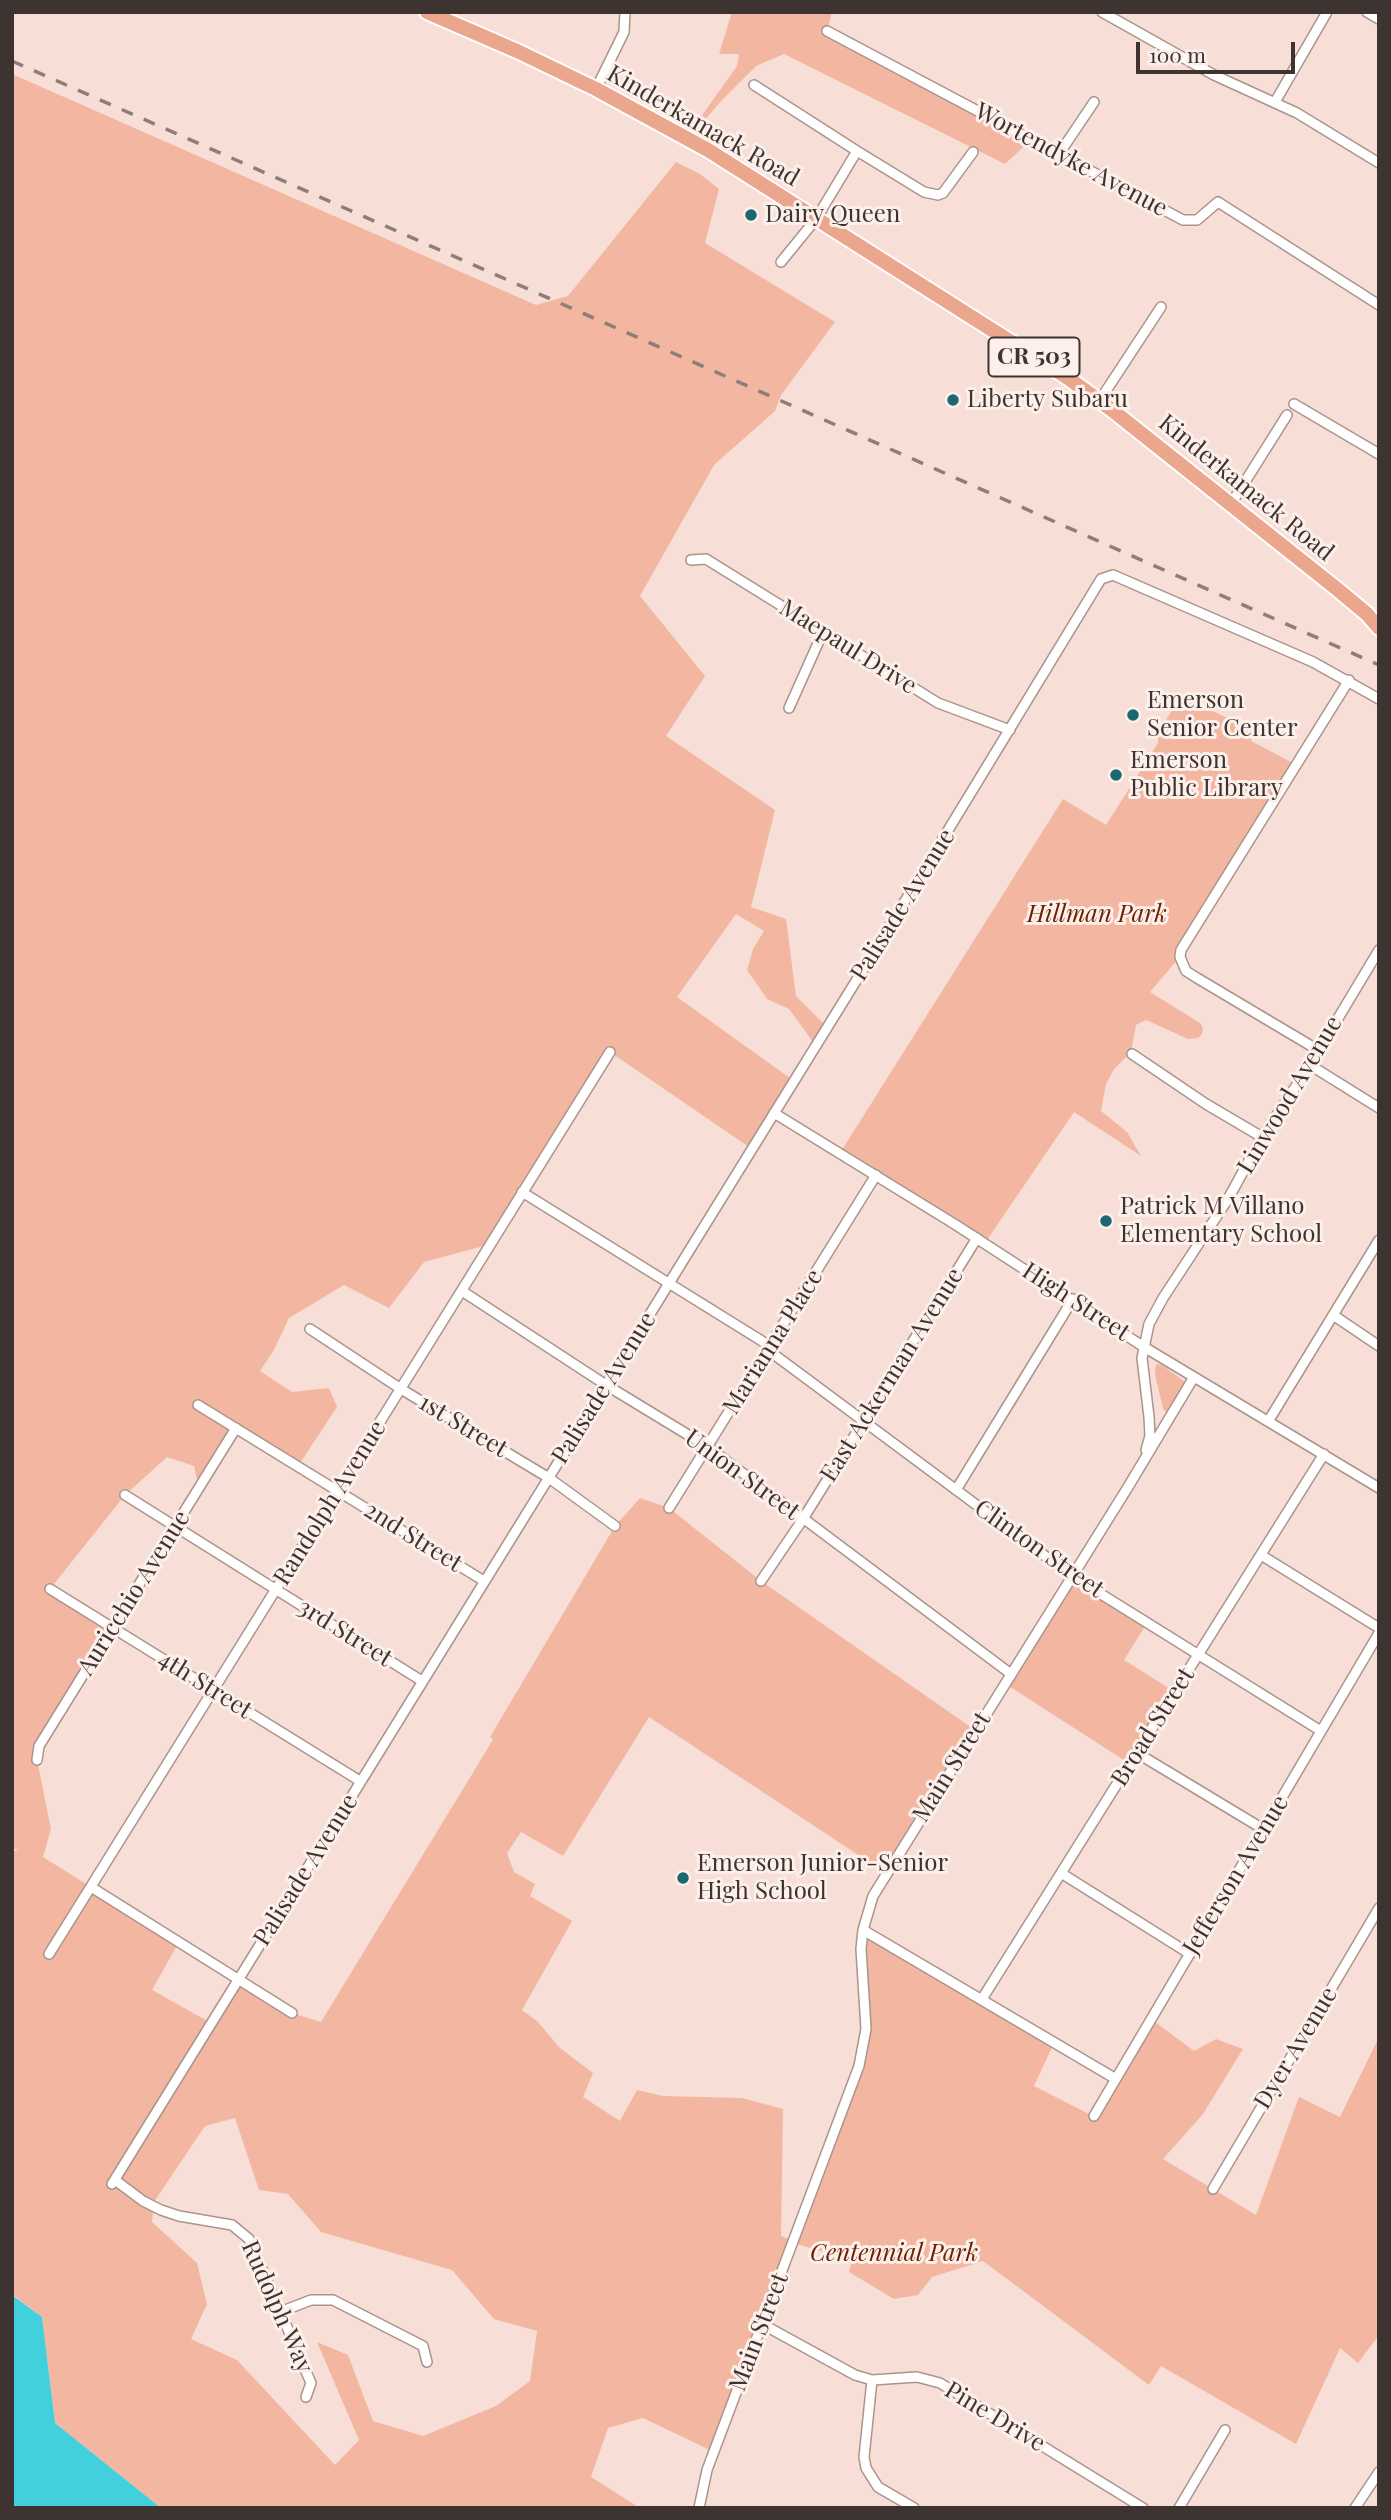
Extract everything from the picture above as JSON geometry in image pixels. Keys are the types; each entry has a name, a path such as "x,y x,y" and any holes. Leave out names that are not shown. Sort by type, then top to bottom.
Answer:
{"main road":[{"name":"Kinderkamack Road","path":"427,12 596,89 708,150 1100,400 1377,621"}],"street":[{"path":"596,89 624,32 625,12"},
{"path":"1102,12 1214,75 1312,121 1379,163"},
{"path":"1275,102 1327,12"},
{"path":"1367,12 1379,19"},
{"name":"Wortendyke Avenue","path":"827,32 1182,220 1197,220 1218,202 1379,305"},
{"path":"754,85 925,192 938,195 943,193 973,152"},
{"path":"1059,154 1094,102"},
{"path":"781,262 816,219 857,151"},
{"path":"1100,400 1161,307"},
{"path":"1294,404 1379,454"},
{"path":"1231,504 1287,415"},
{"name":"Maepaul Drive","path":"691,560 706,559 938,703 1010,730"},
{"name":"Palisade Avenue","path":"114,2182 1101,579 1113,575 1349,680"},
{"path":"789,708 823,632"},
{"path":"1318,1050 1197,978 1182,964 1181,950 1349,680 1379,699"},
{"name":"Linwood Avenue","path":"1136,1474 1146,1454 1150,1436 1143,1374 1144,1346 1149,1324 1379,950"},
{"name":"Randolph Avenue","path":"50,1954 610,1052"},
{"path":"1132,1054 1262,1138"},
{"path":"1310,1065 1379,1108"},
{"name":"High Street","path":"774,1113 977,1238 1194,1377 1379,1488"},
{"name":"Marianna Place","path":"669,1508 876,1175"},
{"name":"Clinton Street","path":"523,1192 769,1348 1072,1576 1321,1731"},
{"name":"East Ackerman Avenue","path":"761,1581 803,1519 977,1238"},
{"path":"1269,1420 1379,1240"},
{"name":"Union Street","path":"461,1291 708,1447 1011,1674"},
{"path":"956,1490 1073,1299"},
{"path":"1333,1315 1379,1346"},
{"name":"1st Street","path":"310,1329 401,1389 549,1478 615,1526"},
{"name":"Main Street","path":"699,2507 707,2470 859,2066 866,2029 860,1968 863,1930 867,1911 880,1881 1194,1377"},
{"name":"2nd Street","path":"198,1405 484,1581"},
{"name":"Auricchio Avenue","path":"37,1760 39,1746 236,1428"},
{"name":"Broad Street","path":"982,1999 1324,1454"},
{"name":"3rd Street","path":"125,1495 422,1681"},
{"path":"1261,1555 1379,1631"},
{"name":"4th Street","path":"50,1589 360,1781"},
{"name":"Jefferson Avenue","path":"1094,2116 1379,1631"},
{"path":"1137,1753 1263,1829"},
{"path":"1061,1873 1190,1954"},
{"path":"91,1887 292,2013"},
{"name":"Dyer Avenue","path":"1213,2189 1379,1908"},
{"path":"863,1930 1116,2079"},
{"name":"Rudolph Way","path":"114,2182 161,2210 197,2220 221,2221 242,2231 255,2248 279,2312 311,2383 306,2397"},
{"path":"279,2312 311,2300 333,2300 423,2346 427,2362"},
{"name":"Pine Drive","path":"762,2324 855,2375 872,2379 917,2377 940,2383 1143,2508"},
{"path":"872,2379 864,2457 866,2468 878,2487 914,2508"},
{"path":"1179,2508 1224,2430"},
{"path":"1355,2508 1379,2472"}],"green space":[{"path":"732,12 832,12 827,31 1032,139 1005,164 784,54 756,66 688,140 686,138 737,66 739,54 719,54"},
{"name":"Centennial Park","path":"12,74 536,305 568,296 676,162 700,174 719,189 705,243 835,322 781,395 775,411 714,465 640,596 705,676 666,736 775,810 751,907 786,919 796,996 827,1027 816,1046 789,1009 767,999 747,970 753,949 764,931 736,914 677,997 794,1081 752,1149 610,1052 491,1244 424,1262 389,1308 344,1285 289,1318 274,1350 260,1371 292,1392 329,1388 337,1407 298,1466 236,1428 199,1489 194,1466 167,1457 125,1495 50,1589 113,1628 39,1746 37,1760 51,1829 43,1857 179,1942 152,1990 211,2023 239,1979 292,2013 321,2022 491,1743 493,1739 490,1737 615,1526 640,1498 669,1508 761,1581 975,1730 880,1881 878,1868 649,1717 563,1856 521,1832 507,1853 514,1872 535,1884 530,1896 572,1921 522,2010 538,2022 560,2048 593,2073 583,2097 620,2121 637,2090 663,2096 742,2098 783,2109 781,2236 794,2241 864,2047 863,1930 1054,2043 1034,2086 1093,2116 1151,2019 1194,2051 1216,2039 1243,2049 1203,2114 1163,2159 1256,2215 1299,2097 1340,2117 1379,2037 1379,2335 1358,2363 1340,2348 1296,2444 1161,2366 1149,2385 983,2261 932,2277 918,2295 894,2299 849,2272 852,2260 793,2243 714,2452 643,2418 608,2428 591,2477 640,2508 161,2508 55,2423 42,2317 12,2294 12,1851 19,1850 12,1848","holes":["235,2118 259,2190 288,2194 321,2232 452,2270 494,2319 537,2331 530,2381 496,2406 423,2436 373,2421 348,2355 317,2342 359,2440 335,2465 237,2360 191,2339 207,2304 197,2263 152,2222 154,2202 205,2126"]},
{"name":"Hillman Park","path":"1181,695 1255,732 1251,741 1295,764 1179,958 1150,992 1200,1023 1202,1034 1198,1038 1188,1039 1146,1020 1136,1025 1128,1055 1114,1069 1106,1084 1101,1111 1127,1132 1141,1156 1074,1112 985,1243 840,1153 1063,799 1106,825 1158,743 1158,734"},
{"path":"1156,1364 1162,1365 1185,1382 1167,1413 1163,1409 1155,1374"},
{"path":"1072,1576 1147,1623 1124,1660 1175,1692 1130,1764 1004,1683"}],"water":[{"path":"12,2295 42,2317 55,2423 161,2508 12,2508"}],"railway":[{"path":"12,61 1379,665"}],"place":[{"name":"Dairy Queen","path":"751,215"},
{"name":"Liberty Subaru","path":"953,400"},
{"name":"Emerson Senior Center","path":"1133,715"},
{"name":"Emerson Public Library","path":"1116,775"},
{"name":"Patrick M Villano Elementary School","path":"1106,1221"},
{"name":"Emerson Junior-Senior High School","path":"683,1878"}]}
